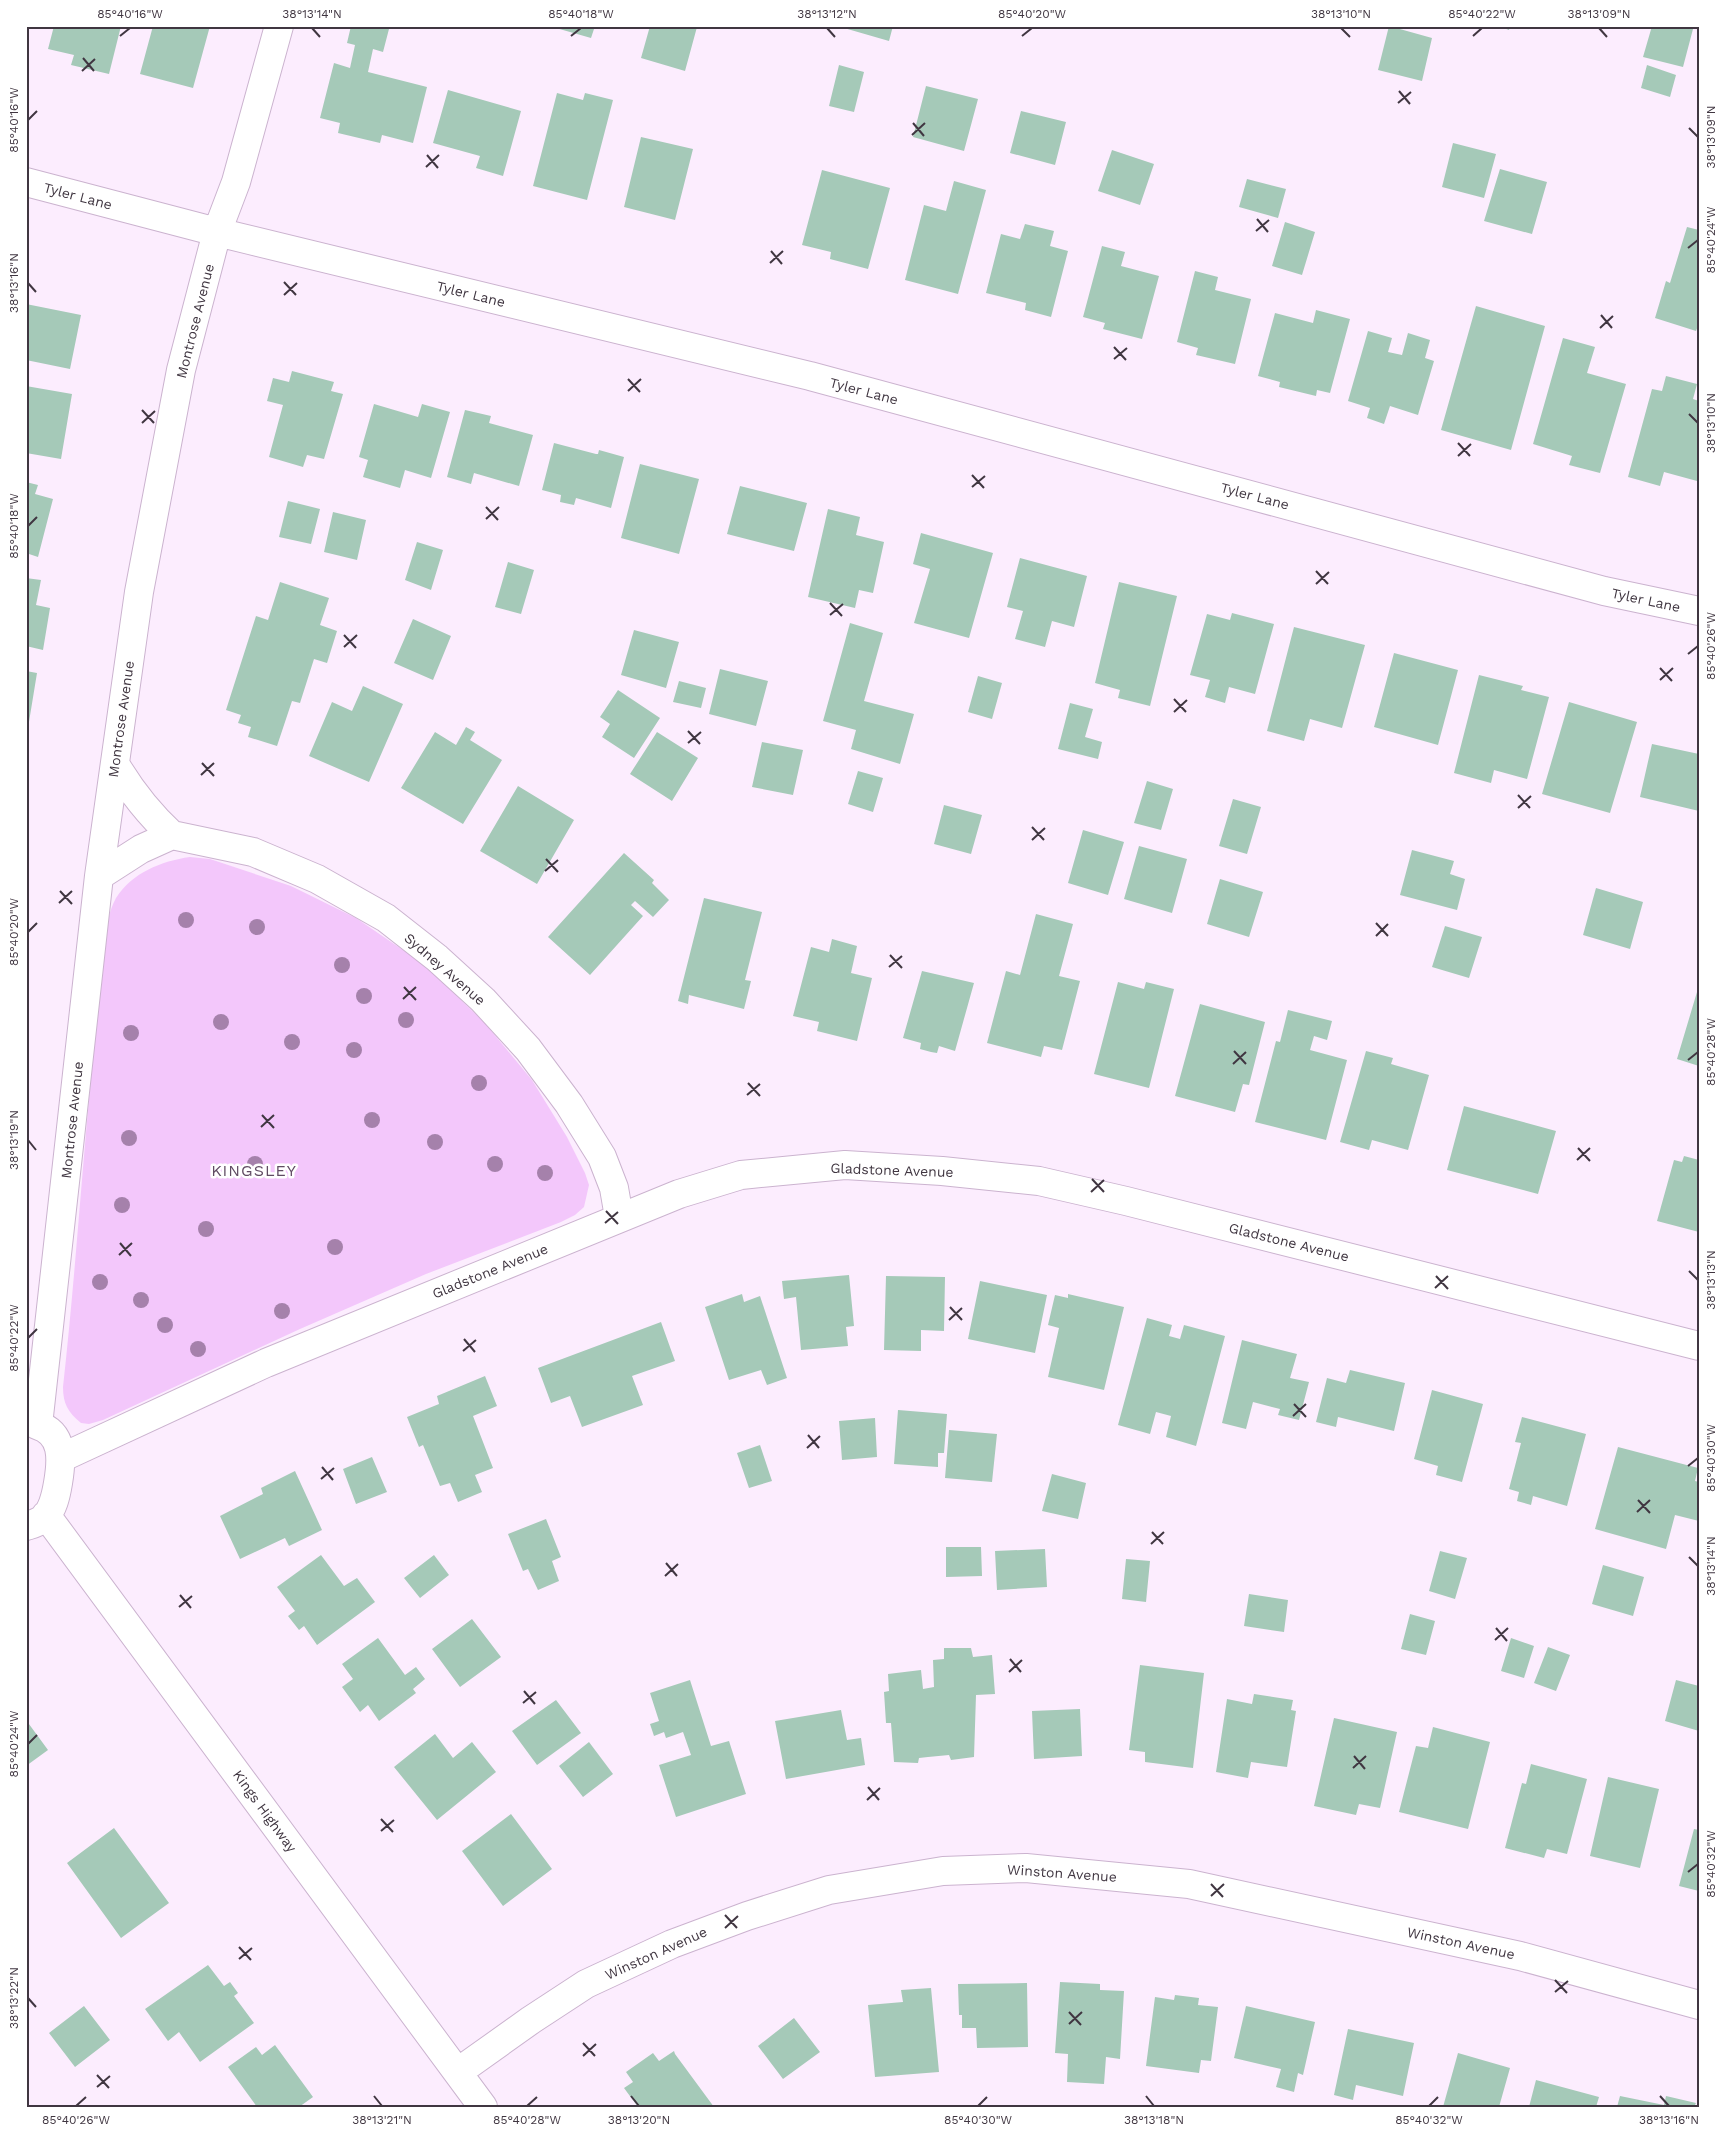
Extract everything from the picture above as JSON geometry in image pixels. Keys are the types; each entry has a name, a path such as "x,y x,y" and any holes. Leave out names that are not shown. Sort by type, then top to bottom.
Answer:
{"street":[{"name":"Montrose Avenue","path":"32,1424 99,876 140,592 181,370 217,232 236,182 279,26"},
{"name":"Tyler Lane","path":"26,182 217,232 810,376 1604,591 1699,611"},
{"path":"99,876 141,849 172,836 154,819 129,788 115,764"},
{"name":"Sydney Avenue","path":"172,836 253,852 317,879 386,918 437,958 483,1000 528,1048 569,1104 602,1157 614,1188 619,1217"},
{"name":"Gladstone Avenue","path":"61,1458 266,1363 679,1194 741,1175 845,1166 942,1171 1039,1181 1126,1201 1699,1346"},
{"path":"32,1424 44,1427 53,1435 59,1445 61,1458 56,1496 36,1521"},
{"name":"Kings Highway","path":"36,1521 483,2107"},
{"name":"Winston Avenue","path":"458,2072 586,1984 672,1944 747,1916 829,1890 943,1871 1026,1868 1189,1884 1520,1956 1699,2005"}],"shaded area":[{"path":"190,857 210,859 291,886 356,918 422,963 484,1022 532,1080 567,1137 589,1185 584,1207 575,1215 561,1222 426,1274 300,1329 103,1420 89,1424 81,1423 67,1407 63,1387 105,936 111,909 116,898 130,882 158,865"}],"building":[{"path":"54,26 121,26 109,74 71,65 74,55 48,49"},
{"path":"153,26 210,26 193,88 140,74"},
{"path":"351,26 377,26 389,29 383,52 373,49 368,72 427,87 413,143 382,135 380,143 338,133 340,123 320,118 334,63 350,68 355,45 347,43"},
{"path":"549,26 595,26 591,38"},
{"path":"650,26 697,27 685,71 641,58"},
{"path":"845,26 893,26 889,41 844,28"},
{"path":"1389,26 1432,38 1422,81 1378,70"},
{"path":"1498,26 1510,26 1509,30"},
{"path":"1652,26 1682,26 1693,29 1683,67 1643,57"},
{"path":"839,65 864,72 854,112 829,106"},
{"path":"1647,65 1676,75 1670,97 1641,88"},
{"path":"926,86 978,99 964,151 913,137"},
{"path":"448,90 521,111 503,176 476,168 480,156 433,143"},
{"path":"557,93 583,100 585,93 613,100 587,200 533,186"},
{"path":"1021,111 1066,122 1055,165 1010,153"},
{"path":"641,137 693,149 675,220 624,207"},
{"path":"1453,143 1496,154 1484,198 1442,187"},
{"path":"1112,150 1154,164 1140,205 1098,191"},
{"path":"1500,169 1547,182 1532,234 1484,221"},
{"path":"822,170 890,188 868,269 830,259 831,252 802,245"},
{"path":"1247,179 1286,189 1278,218 1239,207"},
{"path":"954,181 986,190 958,294 905,280 924,205 946,211"},
{"path":"1285,222 1315,232 1302,275 1272,266"},
{"path":"1025,224 1054,231 1050,246 1068,251 1051,317 1025,310 1026,303 986,293 1001,234 1020,239"},
{"path":"1687,227 1699,230 1699,323 1696,331 1655,318 1666,281 1670,283"},
{"path":"1102,246 1125,252 1121,266 1159,276 1142,339 1103,329 1105,323 1083,317"},
{"path":"1195,271 1218,277 1215,290 1251,299 1235,364 1196,355 1198,348 1177,342"},
{"path":"26,304 81,315 70,369 26,360"},
{"path":"1476,306 1545,326 1511,450 1441,430"},
{"path":"1316,310 1350,319 1330,393 1317,390 1316,396 1279,387 1280,382 1258,376 1275,313 1313,323"},
{"path":"1368,331 1392,338 1388,352 1402,355 1408,333 1430,340 1425,358 1434,361 1418,415 1390,406 1384,424 1367,418 1370,408 1348,401"},
{"path":"1563,338 1595,347 1587,373 1626,384 1600,473 1569,465 1572,456 1533,444"},
{"path":"292,371 334,382 331,391 343,394 324,459 307,455 303,467 269,457 283,405 267,401 273,378 289,382"},
{"path":"1666,376 1697,384 1693,399 1699,401 1699,476 1697,481 1664,472 1660,486 1628,477 1652,389 1662,391"},
{"path":"26,386 72,394 61,459 26,453"},
{"path":"374,404 418,417 422,404 450,412 431,478 405,470 400,488 363,477 368,460 359,457"},
{"path":"465,410 491,416 489,423 533,435 519,486 474,473 471,484 447,477"},
{"path":"554,443 596,454 598,454 599,450 624,457 611,508 576,498 574,505 560,502 561,495 542,490"},
{"path":"640,464 699,479 679,554 621,538"},
{"path":"26,482 38,485 35,494 53,499 38,557 26,553"},
{"path":"740,486 807,503 794,551 727,534"},
{"path":"288,501 320,509 311,544 279,537"},
{"path":"828,509 860,517 856,535 884,542 873,593 859,590 855,608 808,597"},
{"path":"333,512 366,520 357,560 324,552"},
{"path":"921,533 993,553 969,638 914,623 930,569 913,564"},
{"path":"417,542 443,550 431,590 405,580"},
{"path":"1020,558 1087,576 1074,627 1052,621 1045,647 1015,639 1023,611 1007,607"},
{"path":"508,562 534,570 521,614 495,607"},
{"path":"26,578 41,580 36,605 50,608 43,650 26,646"},
{"path":"280,582 329,598 320,625 337,631 327,663 314,659 300,703 292,701 277,746 248,737 251,727 238,723 241,715 226,710 256,616 268,620"},
{"path":"1119,582 1177,596 1150,706 1118,698 1120,690 1095,683"},
{"path":"1232,613 1274,624 1255,694 1229,687 1225,703 1205,697 1210,680 1190,675 1207,614 1230,620"},
{"path":"413,619 451,636 433,680 394,663"},
{"path":"850,623 883,633 864,701 914,714 900,764 851,749 856,730 823,721"},
{"path":"1294,627 1365,645 1342,728 1310,719 1304,741 1267,731"},
{"path":"634,630 679,642 666,688 621,675"},
{"path":"1394,653 1458,670 1438,745 1374,727"},
{"path":"720,669 768,681 756,726 709,714"},
{"path":"26,671 37,673 27,734 26,734"},
{"path":"1479,675 1523,686 1521,690 1549,697 1527,779 1494,770 1491,783 1454,773"},
{"path":"978,676 1002,683 992,719 968,712"},
{"path":"679,681 706,688 701,708 673,702"},
{"path":"363,686 403,704 369,782 309,756 332,702 352,711"},
{"path":"618,690 660,718 634,758 602,737 610,724 600,717"},
{"path":"1569,702 1637,722 1610,813 1542,794"},
{"path":"1070,703 1093,709 1085,737 1102,742 1098,759 1058,749"},
{"path":"466,727 475,732 470,740 502,760 463,824 401,788 435,732 456,745"},
{"path":"657,732 698,758 672,801 630,774"},
{"path":"762,742 803,750 793,795 752,787"},
{"path":"1652,744 1699,754 1699,811 1640,797"},
{"path":"858,771 883,778 873,812 848,804"},
{"path":"1147,781 1173,789 1161,830 1134,823"},
{"path":"518,786 574,820 537,884 480,851"},
{"path":"1233,799 1261,807 1247,854 1219,846"},
{"path":"944,805 982,815 971,854 934,844"},
{"path":"1083,830 1124,842 1108,895 1068,883"},
{"path":"1139,846 1187,859 1172,913 1124,899"},
{"path":"1412,850 1454,861 1450,874 1465,879 1457,910 1400,895"},
{"path":"624,853 654,880 652,883 669,900 653,917 635,901 631,905 643,916 590,975 548,937"},
{"path":"1220,879 1263,892 1249,937 1207,924"},
{"path":"1596,888 1643,902 1630,949 1583,935"},
{"path":"704,898 762,912 745,980 751,981 744,1009 689,995 688,1004 678,1001"},
{"path":"1036,914 1073,924 1059,976 1080,981 1062,1050 1044,1046 1041,1057 987,1043 1006,971 1020,975"},
{"path":"1445,926 1482,937 1469,978 1432,967"},
{"path":"832,939 857,946 851,973 872,978 857,1041 817,1031 819,1022 793,1016 811,947 829,952"},
{"path":"922,971 974,983 955,1051 939,1046 937,1053 931,1052 920,1049 921,1043 903,1038"},
{"path":"1118,982 1144,989 1146,982 1174,989 1149,1088 1094,1074"},
{"path":"1697,992 1699,992 1699,1066 1677,1059"},
{"path":"1200,1004 1265,1022 1249,1085 1243,1084 1235,1112 1175,1096"},
{"path":"1288,1010 1332,1021 1327,1040 1314,1036 1310,1050 1347,1060 1326,1140 1255,1122 1276,1041 1280,1042"},
{"path":"1366,1051 1393,1058 1391,1064 1429,1075 1408,1150 1372,1140 1369,1150 1340,1142"},
{"path":"1464,1106 1556,1131 1538,1194 1447,1170"},
{"path":"1684,1156 1699,1160 1699,1232 1657,1221 1674,1160 1682,1162"},
{"path":"849,1275 854,1326 846,1327 848,1346 801,1350 796,1297 784,1299 782,1281"},
{"path":"886,1276 945,1277 944,1331 921,1330 921,1351 884,1350"},
{"path":"980,1281 1047,1295 1035,1353 968,1339"},
{"path":"742,1294 744,1302 760,1296 787,1378 767,1385 761,1370 729,1380 705,1307"},
{"path":"1068,1294 1124,1307 1104,1390 1048,1377 1059,1328 1048,1325 1055,1295 1068,1298"},
{"path":"1147,1318 1172,1325 1169,1336 1180,1339 1184,1325 1225,1336 1196,1446 1166,1437 1171,1416 1156,1412 1150,1434 1118,1425"},
{"path":"661,1322 675,1361 632,1376 643,1405 582,1427 570,1396 551,1403 538,1368"},
{"path":"1242,1340 1297,1354 1290,1378 1309,1382 1299,1420 1278,1415 1280,1409 1253,1402 1246,1429 1222,1423"},
{"path":"1350,1370 1405,1383 1394,1431 1338,1417 1336,1427 1316,1422 1327,1378 1346,1383"},
{"path":"485,1376 497,1406 473,1416 493,1468 475,1475 482,1492 458,1502 450,1483 440,1486 423,1445 419,1447 407,1417 439,1404 437,1396"},
{"path":"1432,1390 1483,1404 1462,1482 1436,1475 1438,1466 1414,1459"},
{"path":"898,1410 947,1414 944,1453 938,1453 938,1467 894,1464"},
{"path":"1522,1417 1586,1434 1567,1506 1533,1496 1531,1505 1517,1501 1519,1492 1509,1489 1521,1443 1515,1442"},
{"path":"875,1418 877,1457 842,1460 839,1421"},
{"path":"949,1430 997,1434 992,1482 945,1478"},
{"path":"760,1445 772,1481 749,1488 737,1453"},
{"path":"1618,1447 1698,1468 1695,1481 1699,1482 1699,1521 1675,1515 1666,1549 1595,1529"},
{"path":"372,1457 387,1492 356,1504 343,1469"},
{"path":"295,1471 322,1530 289,1546 285,1538 240,1559 220,1516 263,1494 261,1488"},
{"path":"1052,1474 1086,1483 1078,1519 1042,1511"},
{"path":"546,1519 561,1557 552,1561 559,1581 538,1590 528,1569 523,1571 508,1534"},
{"path":"946,1547 981,1547 982,1576 946,1577"},
{"path":"1045,1549 1047,1587 997,1590 995,1551"},
{"path":"1440,1551 1467,1558 1455,1599 1429,1591"},
{"path":"321,1555 344,1586 357,1578 375,1602 317,1645 304,1626 299,1630 288,1616 295,1611 277,1587"},
{"path":"434,1555 449,1575 420,1598 404,1578"},
{"path":"1126,1559 1150,1561 1146,1602 1122,1599"},
{"path":"1603,1565 1644,1577 1633,1616 1592,1604"},
{"path":"1249,1594 1288,1600 1284,1632 1244,1626"},
{"path":"1410,1614 1435,1621 1426,1655 1401,1649"},
{"path":"472,1619 501,1657 460,1687 432,1649"},
{"path":"378,1638 405,1675 416,1667 425,1679 413,1689 416,1693 379,1721 368,1705 360,1712 342,1687 353,1679 342,1664"},
{"path":"1511,1638 1534,1646 1524,1678 1501,1671"},
{"path":"1548,1647 1570,1655 1556,1691 1534,1683"},
{"path":"944,1648 971,1648 973,1657 992,1655 995,1694 976,1695 974,1757 951,1760 949,1755 919,1758 918,1763 894,1762 891,1723 886,1723 884,1692 889,1691 888,1674 921,1670 923,1689 934,1687 933,1660 944,1659"},
{"path":"1140,1665 1204,1673 1193,1768 1145,1762 1145,1752 1129,1750"},
{"path":"690,1680 711,1746 729,1741 746,1794 676,1817 659,1765 691,1755 683,1732 666,1738 664,1732 654,1736 650,1724 659,1721 650,1693"},
{"path":"1676,1680 1699,1686 1699,1731 1665,1721"},
{"path":"1254,1694 1293,1700 1291,1710 1296,1711 1287,1767 1251,1762 1248,1778 1216,1772 1227,1699 1252,1704"},
{"path":"556,1700 581,1733 537,1765 512,1731"},
{"path":"1080,1709 1082,1756 1034,1759 1032,1711"},
{"path":"841,1710 847,1740 861,1738 865,1765 786,1779 775,1721"},
{"path":"1334,1718 1397,1732 1380,1808 1359,1804 1356,1815 1314,1806"},
{"path":"26,1720 48,1750 26,1766"},
{"path":"1433,1727 1490,1742 1468,1829 1399,1812 1416,1746 1428,1748"},
{"path":"435,1734 453,1758 472,1742 496,1772 437,1820 394,1767"},
{"path":"589,1742 613,1774 583,1797 559,1766"},
{"path":"1531,1764 1587,1779 1567,1854 1547,1849 1544,1858 1505,1848 1522,1783 1526,1784"},
{"path":"1608,1777 1659,1789 1640,1868 1590,1856"},
{"path":"511,1814 552,1869 503,1906 462,1851"},
{"path":"114,1828 169,1903 121,1938 67,1863"},
{"path":"1694,1829 1699,1830 1699,1891 1679,1886"},
{"path":"208,1965 224,1986 230,1982 238,1993 234,1996 254,2023 200,2062 179,2032 168,2041 145,2009"},
{"path":"1060,1982 1100,1984 1100,1990 1124,1991 1120,2059 1106,2057 1104,2084 1067,2082 1068,2054 1055,2053"},
{"path":"1027,1983 1028,2047 977,2048 976,2028 962,2028 962,2015 959,2015 958,1984"},
{"path":"931,1988 939,2072 875,2077 868,2005 903,2002 901,1990"},
{"path":"1175,1995 1199,1998 1198,2005 1218,2007 1211,2061 1201,2060 1199,2073 1146,2066 1155,1997 1174,2000"},
{"path":"84,2006 110,2040 75,2067 49,2033"},
{"path":"1246,2006 1315,2022 1303,2075 1298,2073 1294,2092 1276,2087 1281,2069 1234,2058"},
{"path":"794,2018 820,2052 783,2079 758,2046"},
{"path":"1348,2029 1414,2043 1403,2096 1356,2085 1353,2100 1334,2095"},
{"path":"275,2045 313,2097 299,2107 257,2107 228,2067 256,2047 262,2055"},
{"path":"674,2051 714,2107 638,2107 624,2088 633,2082 626,2072 653,2053 659,2061"},
{"path":"1458,2053 1510,2068 1499,2107 1443,2107"},
{"path":"1536,2080 1599,2097 1596,2107 1529,2107"},
{"path":"1620,2096 1664,2105 1666,2096 1696,2103 1694,2107 1617,2107"}],"district":[{"name":"KINGSLEY","path":"254,1170"}]}
